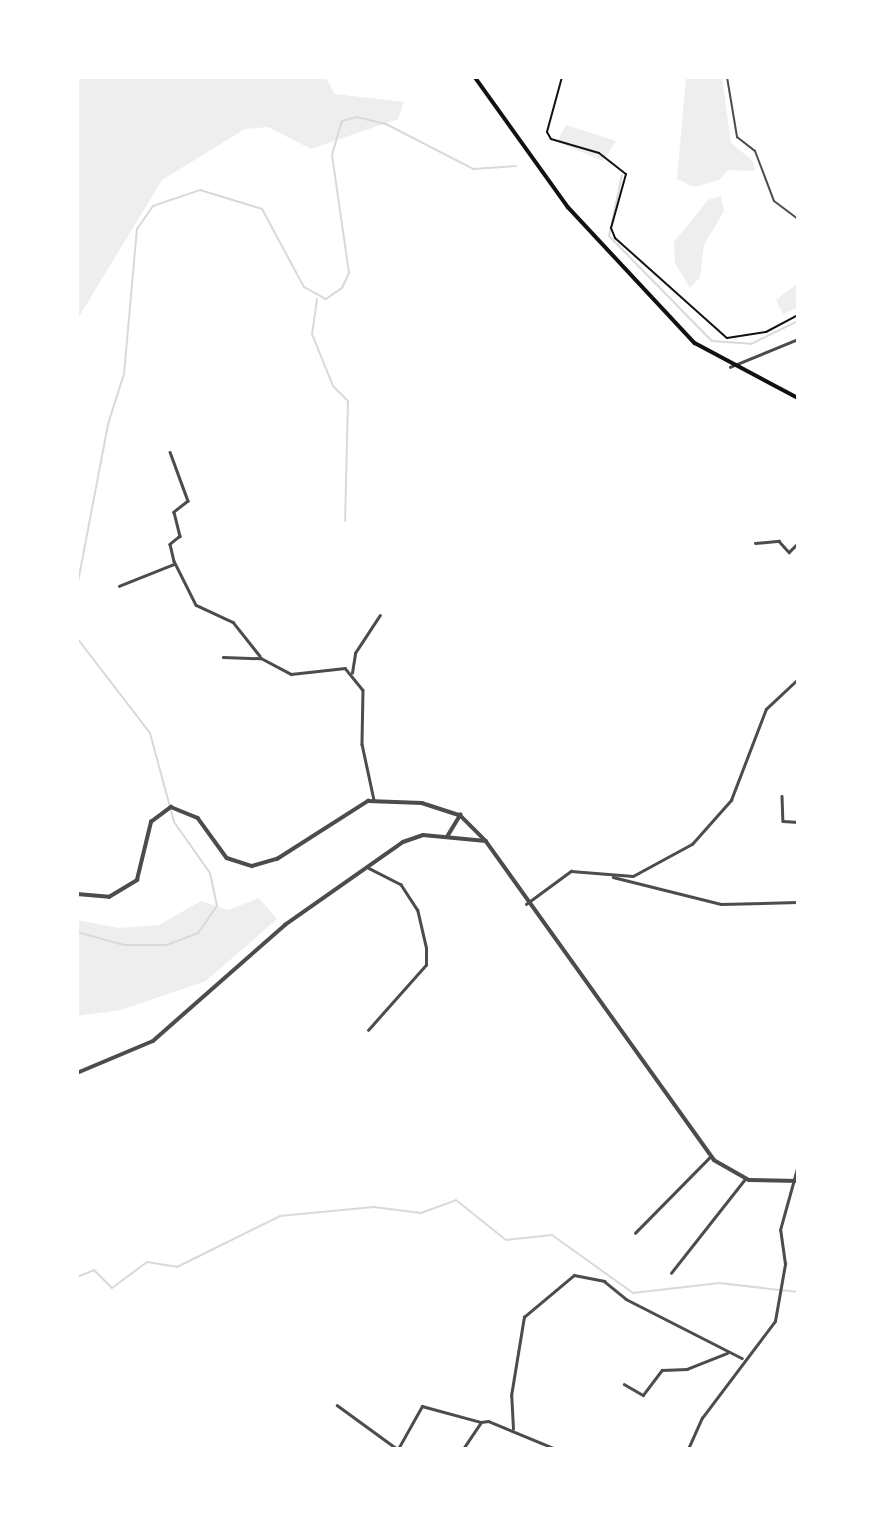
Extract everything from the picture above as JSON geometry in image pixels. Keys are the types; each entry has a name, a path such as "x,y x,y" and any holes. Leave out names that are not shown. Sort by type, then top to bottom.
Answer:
{"main road":[{"path":"475,77 580,222 695,343 730,367 798,398"}],"street":[{"path":"730,367 798,339"},
{"path":"170,452 188,501 174,512 180,536 169,549 196,605 233,622 261,658 285,673 336,664 353,676 363,690 362,744 374,800"},
{"path":"755,543 779,541 789,552 798,543"},
{"path":"119,586 175,563"},
{"path":"353,676 352,660 380,615"},
{"path":"223,657 261,658"},
{"path":"612,875 652,868 717,819 754,749 766,709 798,679"},
{"path":"782,796 783,821 798,822"},
{"path":"77,894 109,897 137,880 151,822 164,809 171,807 198,818 227,858 253,866 277,859 350,809 374,800 460,815 486,841 526,904 711,1156 745,1179 796,1181"},
{"path":"447,837 460,815"},
{"path":"77,1073 153,1041 285,925 409,839 447,837 486,841"},
{"path":"798,858 798,869"},
{"path":"368,1030 426,965 426,948 417,911 401,886 369,869"},
{"path":"526,904 576,870 612,875 655,892 721,904 798,902"},
{"path":"635,1233 711,1156"},
{"path":"688,1449 742,1358 776,1315 785,1264 780,1230 796,1181 798,1166"},
{"path":"671,1273 745,1179"},
{"path":"513,1429 510,1396 524,1317 574,1275 604,1281 742,1358"},
{"path":"624,1384 643,1395 662,1370 687,1369 728,1352"},
{"path":"337,1405 397,1449 422,1406 513,1429 556,1449"},
{"path":"463,1449 481,1422"}],"lane":[{"path":"727,77 737,137 755,151 774,201 798,219"}],"path":[{"path":"562,77 547,132 551,139 599,153 626,174 611,228 615,238 727,338 766,332 798,315"}],"shaded area":[{"path":"77,77 325,77 335,94 404,102 398,119 311,149 268,127 245,129 162,180 77,320"},
{"path":"686,77 722,77 731,143 753,161 755,171 728,170 719,180 694,187 677,179"},
{"path":"566,125 616,141 603,161 557,142"},
{"path":"721,196 724,211 704,245 700,277 690,288 675,263 674,242 708,200"},
{"path":"798,283 798,307 783,314 776,300"},
{"path":"259,898 277,919 206,981 121,1010 77,1016 77,920 119,928 159,925 201,901 228,910"}],"waterway":[{"path":"77,587 108,424 124,374 137,229 153,206 200,190 262,209 304,287 326,299 342,288 349,273 332,155 342,121 357,117 386,124 473,169 516,166"},
{"path":"622,175 609,236 712,341 751,344 798,321"},
{"path":"317,299 312,334 333,386 348,401 345,521"},
{"path":"77,638 150,733 174,822 210,873 217,906 198,933 166,945 124,945 77,932"},
{"path":"77,1277 94,1270 112,1288 147,1262 177,1267 280,1216 374,1207 421,1213 456,1200 506,1240 552,1235 633,1293 719,1283 798,1292"}]}
